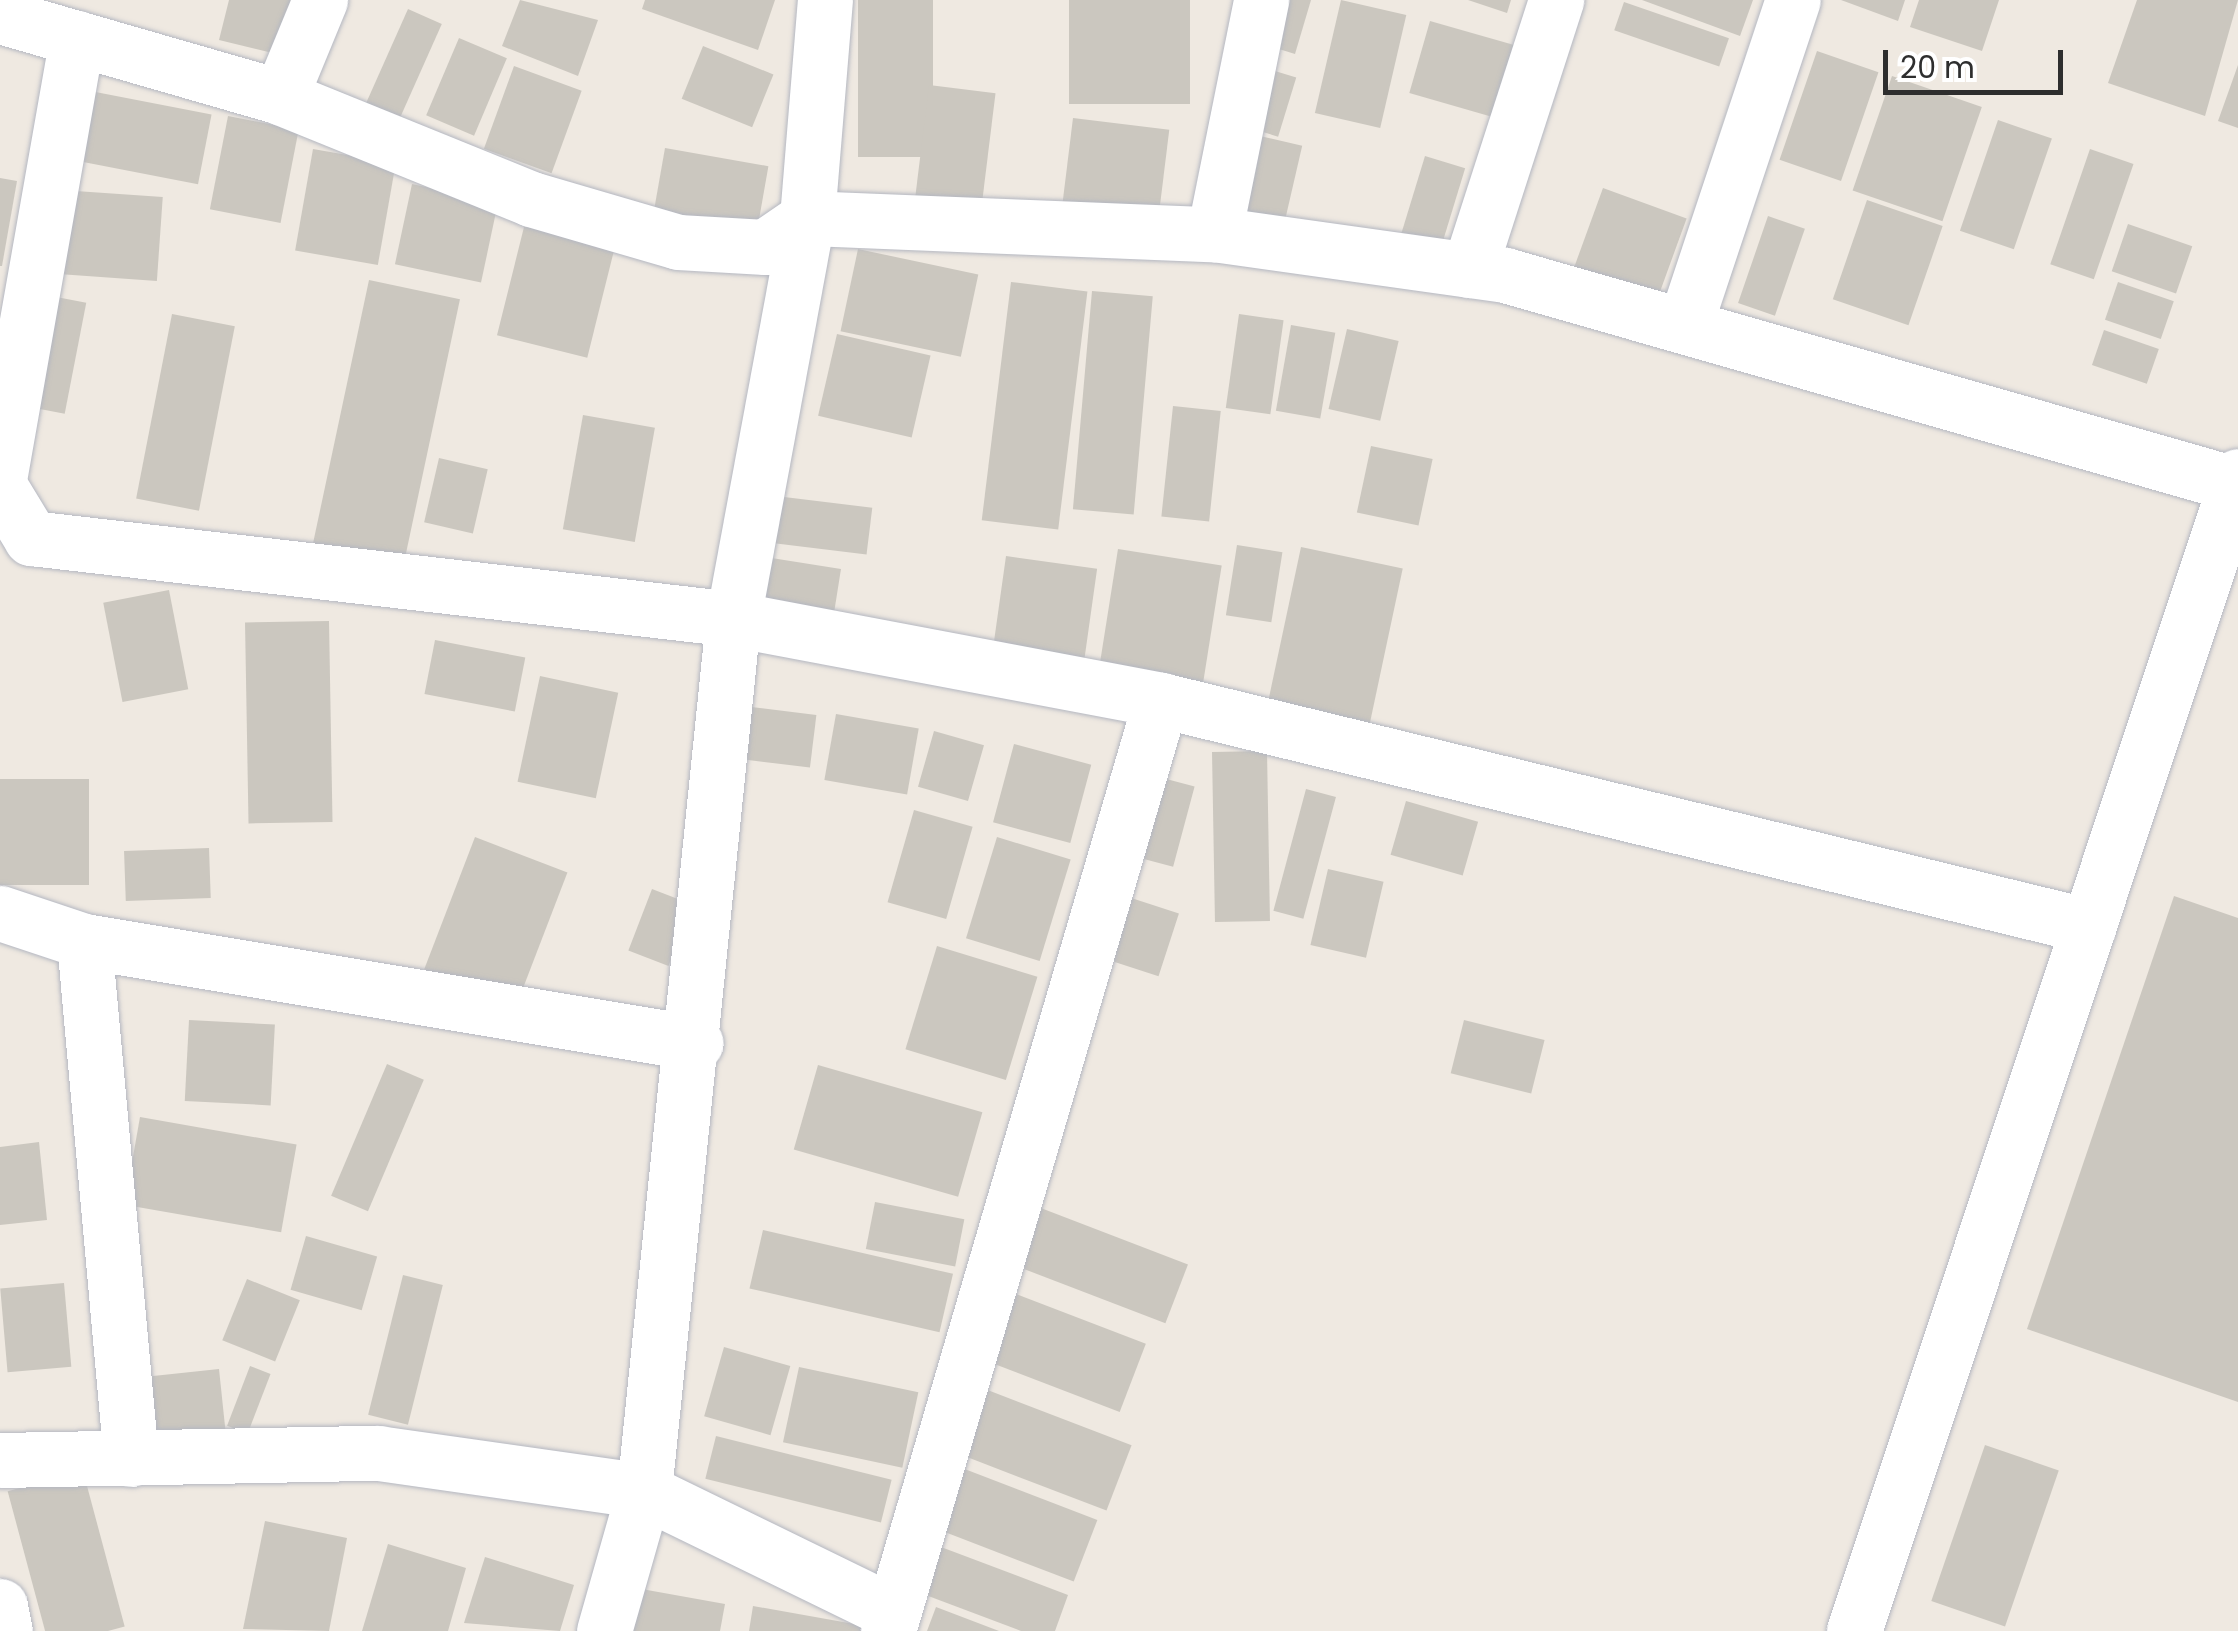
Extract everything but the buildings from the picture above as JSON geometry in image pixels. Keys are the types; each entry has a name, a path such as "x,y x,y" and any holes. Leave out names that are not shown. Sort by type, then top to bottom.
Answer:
{"street":[{"path":"280,97 320,0"},
{"path":"604,1631 644,1491 696,1044 733,619 807,218 826,0"},
{"path":"1214,234 1261,0"},
{"path":"1470,270 1556,0"},
{"path":"1686,321 1793,0"},
{"path":"0,16 280,97 530,199 678,242 765,247 807,218 1214,234 1470,270 1686,321 2237,482 1854,1631"},
{"path":"0,474 77,38"},
{"path":"0,487 30,538 733,619 1161,700 2089,926"},
{"path":"0,1460 378,1453 644,1491 890,1621 1161,700"},
{"path":"0,913 84,941 696,1044"},
{"path":"84,941 131,1459"},
{"path":"0,1606 4,1631"}]}
